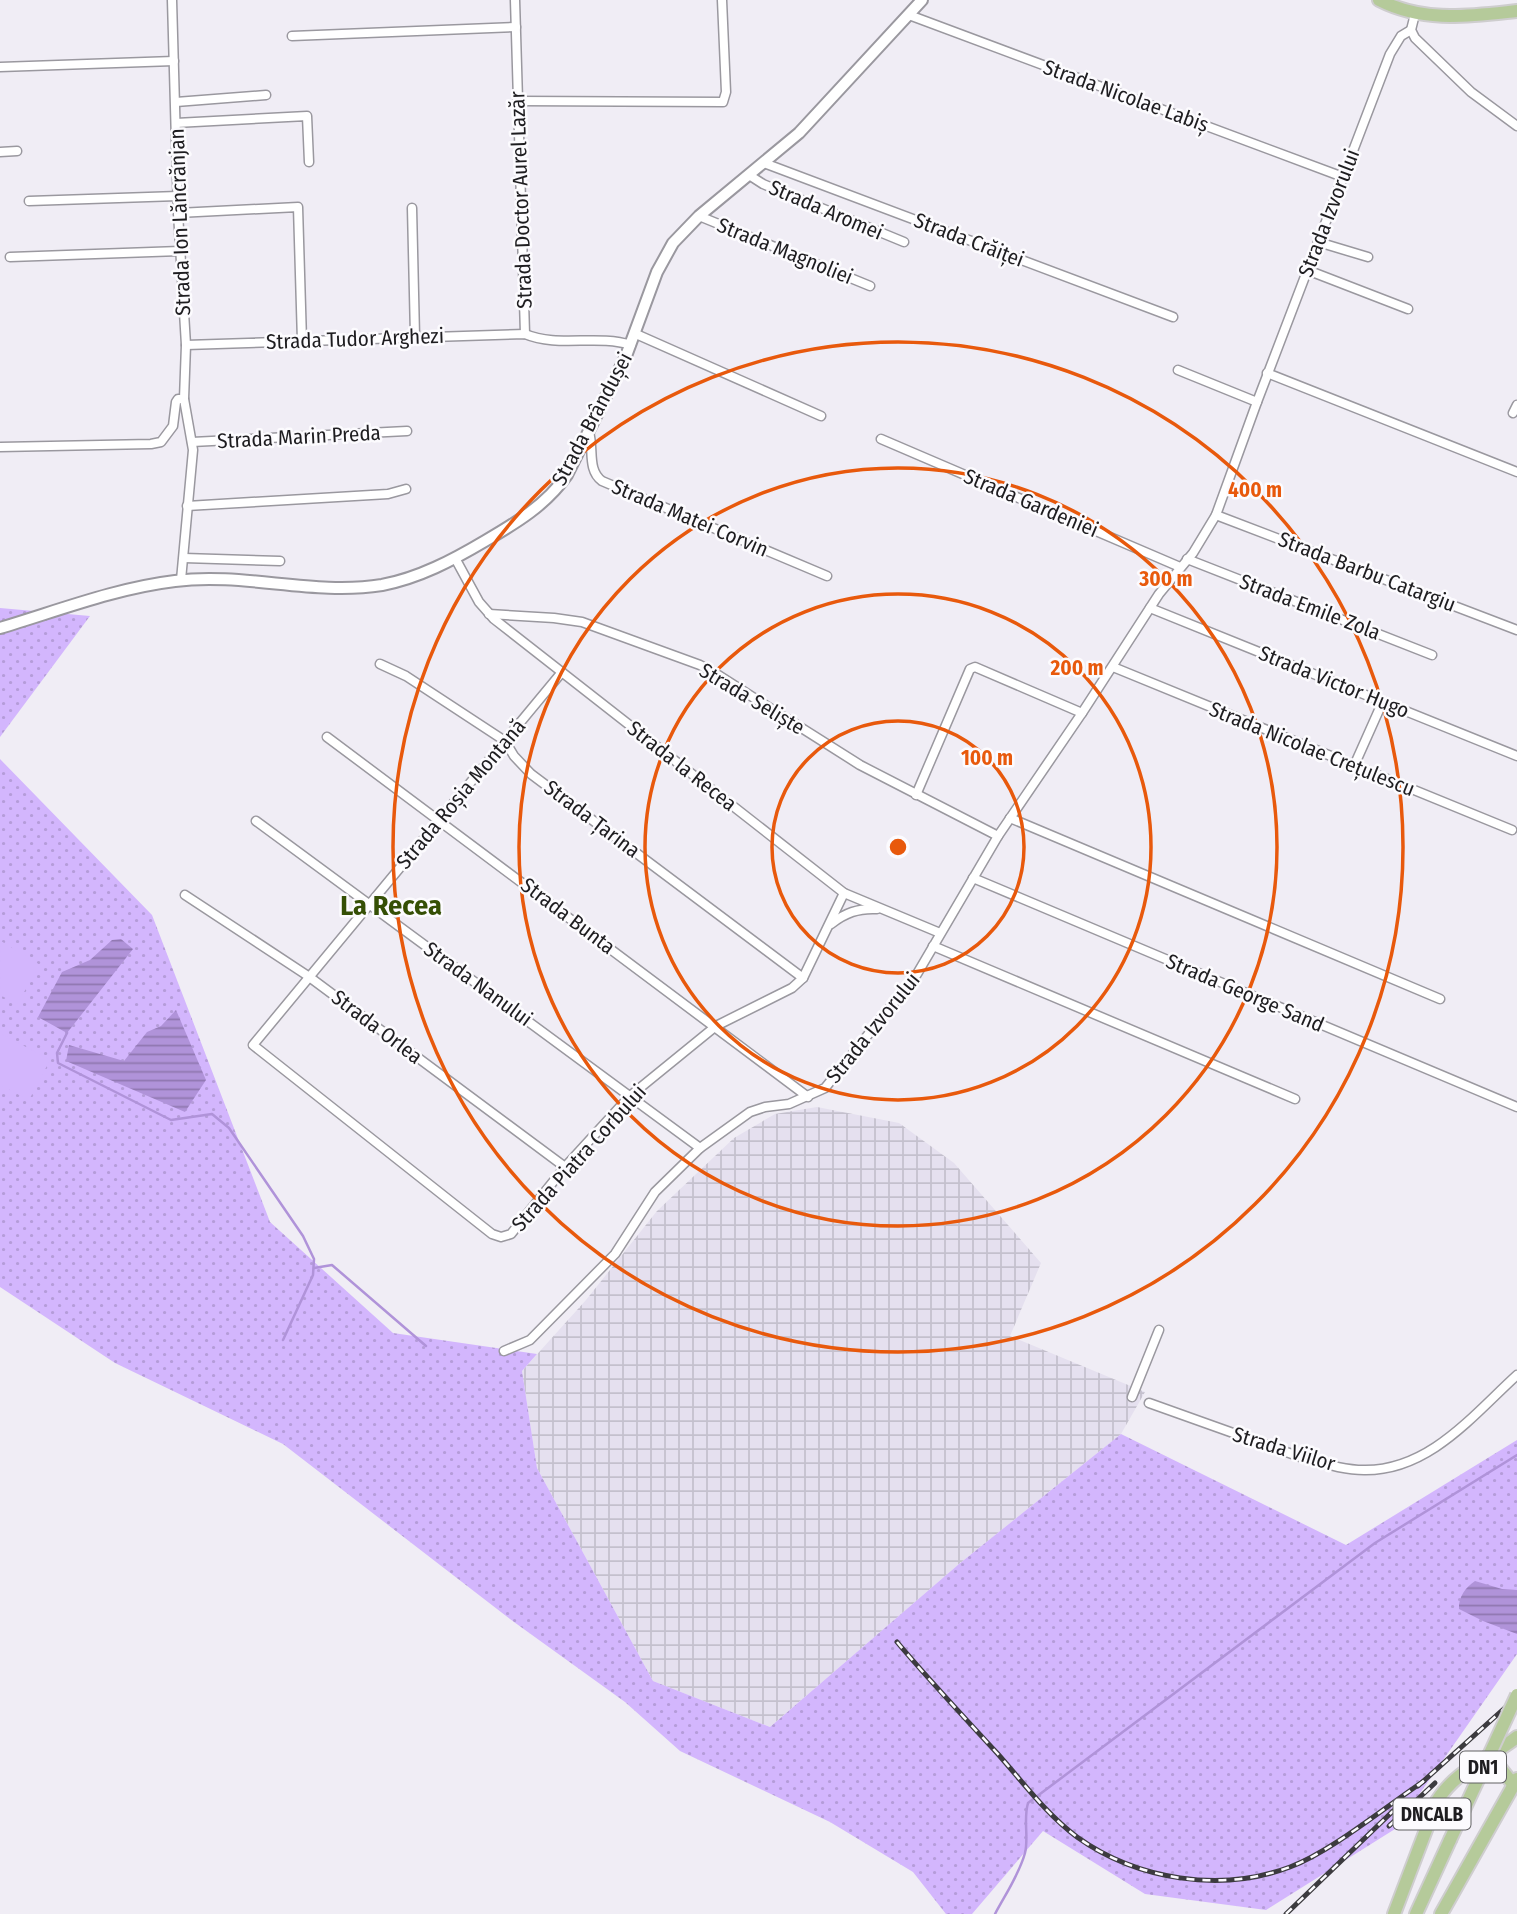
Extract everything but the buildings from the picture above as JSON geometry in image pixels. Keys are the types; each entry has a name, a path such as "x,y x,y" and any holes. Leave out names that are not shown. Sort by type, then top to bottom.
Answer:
{"main road":[{"name":"Strada Brândușei","path":"0,628 121,592 184,580 208,579 327,588 358,587 407,579 455,558 498,533 547,499 567,475 634,339 665,257 683,231 817,115 922,0"},
{"path":"1379,0 1415,14 1451,17 1517,11"},
{"name":"DN1","path":"1416,1914 1517,1695"},
{"name":"DNCALB","path":"1394,1914 1437,1801 1447,1785 1460,1773 1517,1737"},
{"path":"1490,1755 1516,1783"},
{"name":"DNCALB","path":"1441,1914 1516,1783"}],"street":[{"name":"Strada Ion Lăncrănjan","path":"173,0 178,212 186,345 184,399 193,461 187,506 184,580"},
{"name":"Strada Doctor Aurel Lazăr","path":"515,0 524,334 538,339 634,339"},
{"path":"518,101 723,103 726,92 722,0"},
{"path":"1415,14 1411,30 1415,38 1471,92 1517,126"},
{"name":"Strada Nicolae Labiș","path":"909,15 1343,177"},
{"path":"292,36 516,27"},
{"name":"Strada Izvorului","path":"504,1351 530,1340 614,1254 655,1192 699,1148 750,1112 789,1104 825,1088 917,974 998,836 1150,608 1216,515 1256,402 1390,54 1401,36 1411,30"},
{"path":"0,67 174,61"},
{"path":"176,102 267,95"},
{"path":"176,123 307,116 309,162"},
{"path":"0,152 17,151"},
{"name":"Strada Crăiței","path":"764,163 1173,317"},
{"name":"Strada Aromei","path":"750,175 763,184 904,242"},
{"path":"29,201 178,196"},
{"path":"178,212 298,207 302,341"},
{"path":"412,208 415,336"},
{"name":"Strada Magnoliei","path":"699,216 870,286"},
{"path":"1318,242 1368,257"},
{"path":"10,257 180,251"},
{"path":"1307,270 1408,309"},
{"name":"Strada Tudor Arghezi","path":"186,345 524,334"},
{"path":"634,339 821,416"},
{"path":"1178,370 1256,402"},
{"path":"1268,373 1517,472"},
{"path":"0,447 161,442 173,426 176,402 178,399 184,399"},
{"name":"Strada Marin Preda","path":"192,442 407,431"},
{"name":"Strada Matei Corvin","path":"589,432 592,441 592,469 595,476 602,481 827,576"},
{"name":"Strada Gardeniei","path":"881,439 1180,567"},
{"path":"187,506 388,494 406,489"},
{"name":"Strada Barbu Catargiu","path":"1216,515 1517,630"},
{"name":"Strada la Recea","path":"455,558 479,602 489,614 844,893 940,933"},
{"name":"Strada Emile Zola","path":"1187,559 1432,655"},
{"path":"184,561 280,561"},
{"name":"Strada Victor Hugo","path":"1150,608 1517,756"},
{"name":"Strada Seliște","path":"489,614 582,622 699,665 718,674 860,765 998,836"},
{"name":"Strada Țarina","path":"380,664 406,676 505,741 514,756 531,774 803,978"},
{"path":"916,795 970,669 975,667 1082,713"},
{"name":"Strada Nicolae Crețulescu","path":"1112,667 1512,830"},
{"name":"Strada Roșia Montană","path":"253,1045 562,672"},
{"path":"1354,766 1382,701"},
{"name":"Strada Bunta","path":"327,737 808,1097"},
{"path":"1010,818 1440,999"},
{"name":"Strada Nanului","path":"256,821 699,1148"},
{"name":"Strada George Sand","path":"973,878 1517,1107"},
{"path":"803,978 844,893"},
{"name":"Strada Orlea","path":"185,895 308,976 565,1167"},
{"path":"828,926 854,911 883,909"},
{"path":"933,946 1295,1100"},
{"name":"Strada Piatra Corbului","path":"253,1045 492,1234 500,1237 511,1234 565,1167 630,1096 716,1026 792,988 803,978"},
{"path":"1132,1397 1158,1330"},
{"name":"Strada Viilor","path":"1149,1403 1306,1459 1363,1470 1386,1469 1405,1464 1442,1443 1517,1375"}],"shaded area":[{"path":"0,608 90,616 0,737"},
{"path":"0,759 152,915 270,1222 393,1333 537,1354 522,1371 537,1468 653,1681 770,1727 959,1564 1121,1434 1346,1545 1517,1440 1517,1654 1395,1829 1266,1910 1145,1894 1043,1831 972,1914 946,1914 913,1872 830,1822 680,1751 625,1702 514,1622 283,1444 115,1363 0,1287"},
{"path":"121,939 133,949 67,1033 38,1017 62,972 90,960 112,940"},
{"path":"1,941 40,965 17,1004 0,995"},
{"path":"176,1010 206,1080 185,1112 66,1061 69,1045 124,1061 147,1032 161,1026"},
{"path":"0,1033 50,1060 29,1100 0,1085"},
{"path":"817,1107 899,1123 954,1163 1041,1263 1010,1336 1145,1392 1121,1434 959,1564 770,1727 653,1681 537,1468 522,1371 586,1300 657,1211 734,1138 775,1114"},
{"path":"1475,1581 1502,1589 1517,1590 1517,1634 1459,1609 1463,1593"}],"waterway":[{"path":"67,1033 57,1053 58,1063 171,1120 212,1114 229,1128 303,1236 314,1259 313,1275 283,1340"},
{"path":"314,1268 332,1265 426,1346"},
{"path":"995,1914 1016,1877 1025,1853 1028,1803 1375,1543 1517,1455"}],"railway":[{"path":"897,1642 1066,1828 1101,1852 1153,1872 1180,1878 1236,1879 1290,1867 1341,1840 1424,1781"},
{"path":"1418,1786 1517,1697"},
{"path":"1389,1826 1435,1783"},
{"path":"1286,1914 1393,1811"}],"district":[{"name":"La Recea","path":"391,905"}]}
